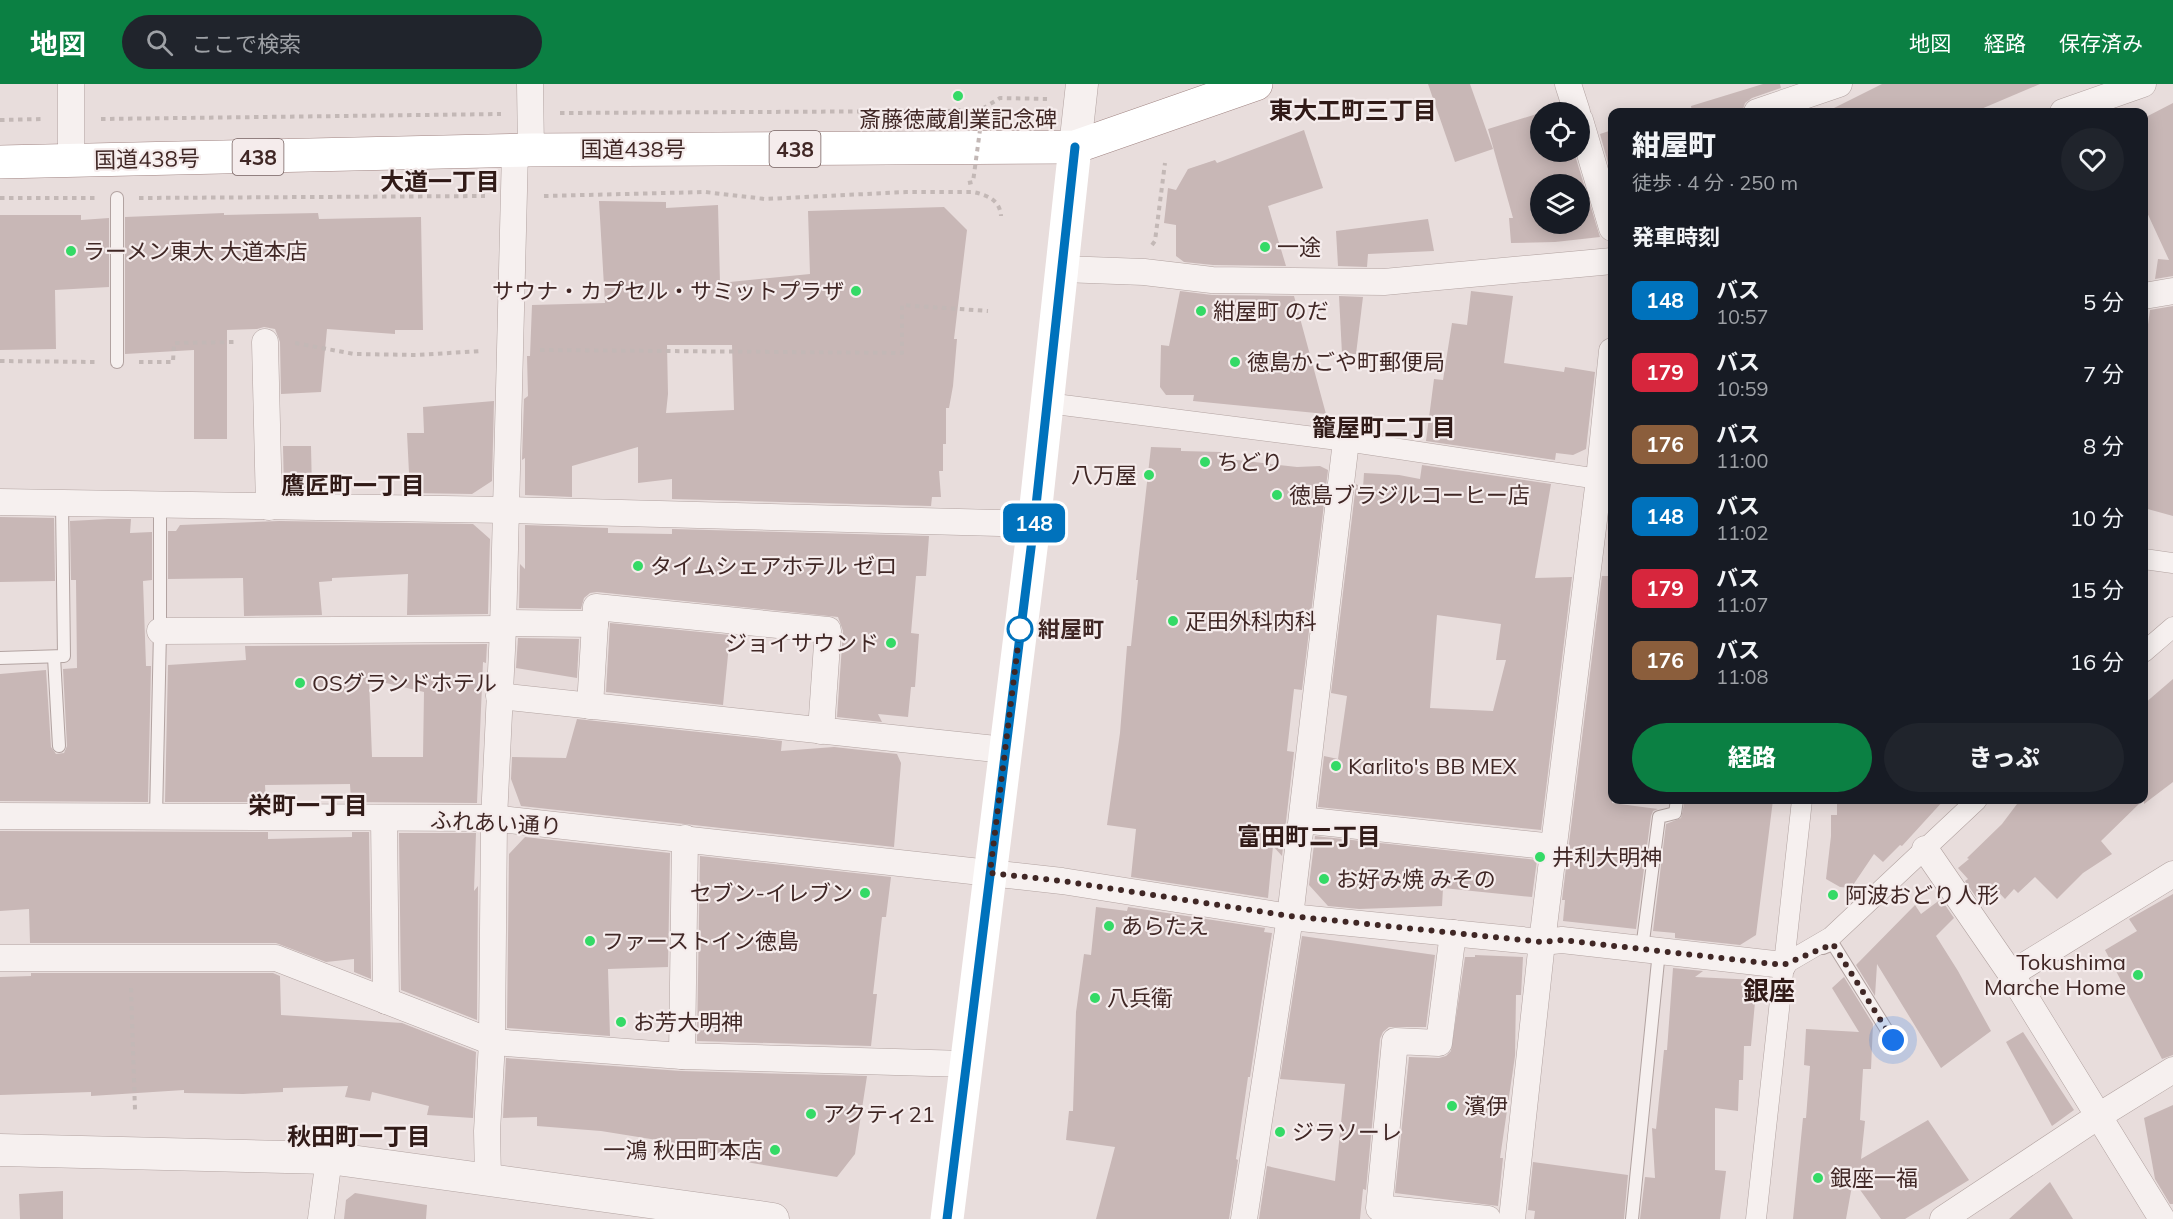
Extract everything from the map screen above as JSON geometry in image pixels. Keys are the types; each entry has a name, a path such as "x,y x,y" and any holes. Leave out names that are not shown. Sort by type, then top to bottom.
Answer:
{"main road":[{"name":"国道438号","path":"0,162 523,150 1075,147 1256,84"},
{"path":"947,1219 1034,524 1075,147"}],"street":[{"path":"71,84 71,161"},
{"path":"488,1179 494,819 523,150 530,84"},
{"path":"1075,147 1082,84"},
{"path":"1568,84 1574,102"},
{"path":"1770,108 1839,84"},
{"path":"2074,108 2143,84"},
{"path":"1590,139 1604,166 1608,197"},
{"path":"1062,269 1144,272 1212,280 1384,282 1608,261"},
{"path":"2148,296 2173,291"},
{"path":"265,342 270,507"},
{"path":"1047,403 1346,441 1606,480"},
{"path":"1512,1219 1542,942 1606,480 1608,437"},
{"path":"1244,1219 1290,916 1346,441"},
{"path":"0,502 507,510 1034,524"},
{"path":"2148,560 2173,563"},
{"path":"590,706 596,607 828,630 820,731"},
{"path":"160,631 595,624"},
{"path":"2148,649 2173,627"},
{"path":"499,696 1005,750"},
{"path":"1756,1219 1802,804"},
{"path":"1783,965 1831,937 1973,804"},
{"name":"ふれあい通り","path":"0,816 494,819 685,838 1062,881 1290,916 1542,942 1562,940 1783,965"},
{"path":"384,818 386,1001"},
{"path":"1302,819 1554,847"},
{"path":"682,1056 685,838"},
{"path":"1925,849 2011,974 2097,1117 2162,1219"},
{"path":"2011,974 2173,874"},
{"path":"1453,933 1439,1043 1395,1041 1379,1208 1488,1219"},
{"path":"0,958 276,958 492,1042 682,1056 966,1064"},
{"path":"1943,1219 2097,1117 2173,1070"},
{"path":"0,1150 329,1158 773,1219"},
{"path":"321,1219 329,1158"}],"lane":[{"path":"117,198 117,362"},
{"path":"0,658 64,656 62,503"},
{"path":"156,817 160,505"},
{"path":"54,657 59,746"},
{"path":"1632,1219 1659,817 1675,813 1676,804"},
{"path":"1783,965 1833,944 1893,1040"}],"path":[{"path":"968,183 973,182 982,115 987,115"},
{"path":"1150,248 1155,241 1165,163"},
{"path":"906,192 907,183"},
{"path":"130,958 135,1110"}],"building":[{"path":"1428,84 1470,84 1493,149 1455,162"},
{"path":"1763,84 1780,84 1781,88 1752,98 1745,103 1743,108 1691,108 1691,106"},
{"path":"1882,84 2040,84 1983,108 1834,108"},
{"path":"2173,103 2173,276 2155,279 2158,259 2169,260 2148,215 2148,116"},
{"path":"1530,116 1530,162 1577,162 1581,174 1530,174 1530,234 1590,234 1590,204 1600,237 1555,242 1511,243 1509,218 1513,218 1488,129"},
{"path":"1304,130 1323,188 1268,206 1286,266 1213,265 1184,262 1176,256 1176,225 1164,223 1168,188 1176,190 1188,169 1215,160 1217,163"},
{"path":"1608,131 1608,163 1600,134"},
{"path":"599,201 666,202 666,208 718,205 720,283 810,274 808,211 944,207 967,230 954,339 957,339 953,386 949,408 946,408 943,471 939,471 941,497 932,497 931,506 672,499 672,479 638,483 638,447 572,466 572,497 525,495 525,458 522,460 524,399 528,396 527,356 530,356 532,305 605,303","holes":["667,345 732,345 734,410 666,413"]},
{"path":"224,213 224,215 318,213 319,219 421,217 423,330 395,330 395,334 327,329 321,392 281,394 280,342 275,329 264,327 227,330 227,439 194,439 194,350 125,354 125,217"},
{"path":"0,215 81,215 81,220 109,218 109,287 55,290 56,349 0,350"},
{"path":"1428,219 1434,251 1368,254 1367,267 1338,266 1336,231"},
{"path":"1180,291 1212,295 1294,296 1326,414 1193,401 1194,395 1166,395 1160,387 1161,345 1169,346"},
{"path":"1471,291 1513,296 1504,363 1564,372 1565,367 1595,372 1586,449 1573,455 1556,453 1555,460 1426,441 1434,379 1443,380 1452,323 1467,325"},
{"path":"1339,296 1363,297 1356,354 1342,354"},
{"path":"2173,306 2173,516 2148,509 2148,324 2150,310"},
{"path":"494,401 492,481 472,494 410,493 407,433 424,433 423,407"},
{"path":"283,446 311,446 312,492 284,491"},
{"path":"1151,447 1181,448 1181,451 1221,452 1219,458 1297,467 1320,466 1328,470 1302,690 1294,689 1287,751 1294,752 1282,856 1273,846 1268,898 1131,877 1136,829 1107,825 1120,733 1127,646 1131,646"},
{"path":"1422,465 1551,484 1535,578 1572,577 1541,830 1318,807 1324,756 1338,759 1347,696 1331,693 1356,484 1363,488 1364,473 1420,479","holes":["1437,615 1501,624 1496,660 1506,660 1493,711 1430,708"]},
{"path":"0,517 54,518 55,581 0,582"},
{"path":"131,519 130,533 152,532 152,580 143,581 146,666 151,666 148,802 0,801 0,674 46,670 51,747 56,754 64,753 67,746 63,669 77,668 76,580 71,580 70,521"},
{"path":"279,521 473,524 490,539 488,614 407,615 408,574 332,578 332,581 319,582 322,615 244,616 243,578 168,579 168,531 176,531 180,525"},
{"path":"525,525 608,528 608,533 672,534 672,529 929,536 926,576 916,576 911,633 919,634 915,687 911,687 908,717 878,714 882,722 837,717 843,631 838,617 597,592 590,593 584,598 581,609 519,608 520,564 525,569"},
{"path":"1602,576 1608,576 1608,804 1658,809 1653,811 1651,816 1636,929 1563,921 1565,900 1562,900"},
{"path":"610,623 730,635 723,705 606,692"},
{"path":"518,638 579,639 577,678 516,668"},
{"path":"487,644 486,663 483,662 477,803 351,802 350,784 265,785 266,802 165,802 168,665 246,660 245,646","holes":["369,679 424,692 423,757 372,757"]},
{"path":"2173,679 2173,782 2148,801 2148,701"},
{"path":"577,719 782,741 781,751 834,747 897,754 901,763 894,847 521,806 511,779 512,757 566,758"},
{"path":"1684,804 1772,804 1756,935 1740,945 1675,938 1675,933 1653,931 1666,824 1681,818"},
{"path":"1837,804 1940,804 1902,846 1900,845 1883,862 1874,854 1851,888 1840,887 1826,879 1831,815 1837,815"},
{"path":"2017,804 2139,804 2101,841 2112,854 2083,873 2057,899 2035,877 2018,893 2014,889 2005,899 1992,885 1984,896 1981,892 1976,897 1965,881 1968,879 1958,868 2002,824"},
{"path":"0,831 268,832 268,839 352,837 352,832 369,832 371,979 354,972 354,959 326,962 276,943 30,943 29,909 0,911"},
{"path":"399,833 476,833 474,891 478,886 477,1020 401,990"},
{"path":"1315,836 1537,860 1532,897 1443,888 1442,906 1359,909 1328,906 1309,885"},
{"path":"525,837 670,853 668,967 608,969 610,1036 507,1028 509,854"},
{"path":"700,856 891,877 886,917 882,917 873,994 877,994 871,1046 697,1041"},
{"path":"2173,894 2173,1055 2162,1059 2105,950 2137,931 2129,919"},
{"path":"1941,899 1954,918 1936,936 1991,1031 1941,1068 1877,964 1875,996 1856,965 1915,905 1921,914"},
{"path":"1096,907 1127,911 1128,907 1265,928 1264,932 1272,933 1250,1077 1248,1077 1229,1219 1096,1219 1115,1147 1066,1140 1069,1111 1073,1111 1076,1012 1084,954 1091,955"},
{"path":"1302,936 1435,955 1426,1027 1389,1027 1380,1039 1366,1190 1363,1189 1360,1219 1259,1219 1267,1166 1335,1181 1345,1084 1280,1079"},
{"name":"濱伊","path":"1475,955 1523,957 1521,995 1516,995 1515,1056 1500,1158 1503,1158 1498,1206 1395,1193 1409,1057 1439,1058 1451,1051 1465,957 1475,957"},
{"path":"1673,968 1703,971 1695,977 1757,980 1751,1046 1744,1046 1743,1080 1739,1080 1738,1111 1715,1108 1715,1170 1726,1171 1720,1219 1640,1219 1645,1177 1655,1178 1652,1128 1656,1129 1664,1050 1667,1050"},
{"path":"31,973 273,973 280,976 281,1015 402,1023 476,1052 473,1118 427,1115 429,1106 372,1092 370,1101 345,1097 348,1086 283,1088 283,1092 243,1094 184,1093 184,1090 91,1096 91,1092 0,1095 0,977 31,976"},
{"path":"1844,977 1873,1024 1871,1069 1863,1069 1860,1120 1865,1121 1861,1159 1928,1120 1969,1180 1905,1219 1881,1219 1853,1180 1846,1219 1793,1219 1810,1066 1804,1065 1806,1029 1859,1032 1832,988"},
{"path":"2023,1032 2074,1110 2052,1126 2006,1042"},
{"path":"506,1058 681,1071 867,1076 855,1154 837,1177 752,1163 697,1150 698,1146 656,1142 657,1140 601,1131 537,1126 537,1117 503,1118"},
{"path":"2173,1105 2173,1204 2170,1204 2155,1179 2144,1118"},
{"path":"1533,1162 1628,1175 1624,1219 1534,1219 1535,1211 1528,1210"},
{"path":"2050,1182 2073,1219 2009,1219"},
{"path":"63,1191 63,1219 20,1219 19,1194"},
{"path":"355,1193 427,1205 426,1219 344,1219 346,1200"}],"bus line":[{"name":"148","path":"947,1219 1034,524 1075,147"}],"place":[{"name":"斎藤徳蔵創業記念碑","path":"958,96"},
{"name":"一途","path":"1265,247"},
{"name":"ラーメン東大 大道本店","path":"71,251"},
{"name":"サウナ・カプセル・サミットプラザ","path":"856,291"},
{"name":"紺屋町 のだ","path":"1201,311"},
{"name":"徳島かごや町郵便局","path":"1235,362"},
{"name":"ちどり","path":"1205,462"},
{"name":"八万屋","path":"1149,475"},
{"name":"徳島ブラジルコーヒー店","path":"1277,495"},
{"name":"タイムシェアホテル ゼロ","path":"638,566"},
{"name":"疋田外科内科","path":"1173,621"},
{"name":"紺屋町","path":"1020,629"},
{"name":"ジョイサウンド","path":"891,643"},
{"name":"OSグランドホテル","path":"300,683"},
{"name":"Karlito's BB MEX","path":"1336,766"},
{"name":"井利大明神","path":"1540,857"},
{"name":"お好み焼 みその","path":"1324,879"},
{"name":"セブン-イレブン","path":"865,893"},
{"name":"阿波おどり人形","path":"1833,895"},
{"name":"あらたえ","path":"1109,926"},
{"name":"ファーストイン徳島","path":"590,941"},
{"name":"Tokushima Marche Home","path":"2138,975"},
{"name":"八兵衛","path":"1095,998"},
{"name":"お芳大明神","path":"621,1022"},
{"name":"濱伊","path":"1452,1106"},
{"name":"アクティ21","path":"811,1114"},
{"name":"ジラソーレ","path":"1280,1132"},
{"name":"一鴻 秋田町本店","path":"775,1150"},
{"name":"銀座一福","path":"1818,1178"}],"district":[{"name":"東大工町三丁目","path":"1353,110"},
{"name":"大道一丁目","path":"440,181"},
{"name":"籠屋町二丁目","path":"1384,427"},
{"name":"鷹匠町一丁目","path":"353,485"},
{"name":"栄町一丁目","path":"308,805"},
{"name":"富田町二丁目","path":"1309,836"},
{"name":"銀座","path":"1769,990"},
{"name":"秋田町一丁目","path":"359,1136"}],"route":[{"path":"1020,629 990,873 1062,881 1290,916 1542,942 1562,940 1783,965 1833,944 1893,1040"}]}
